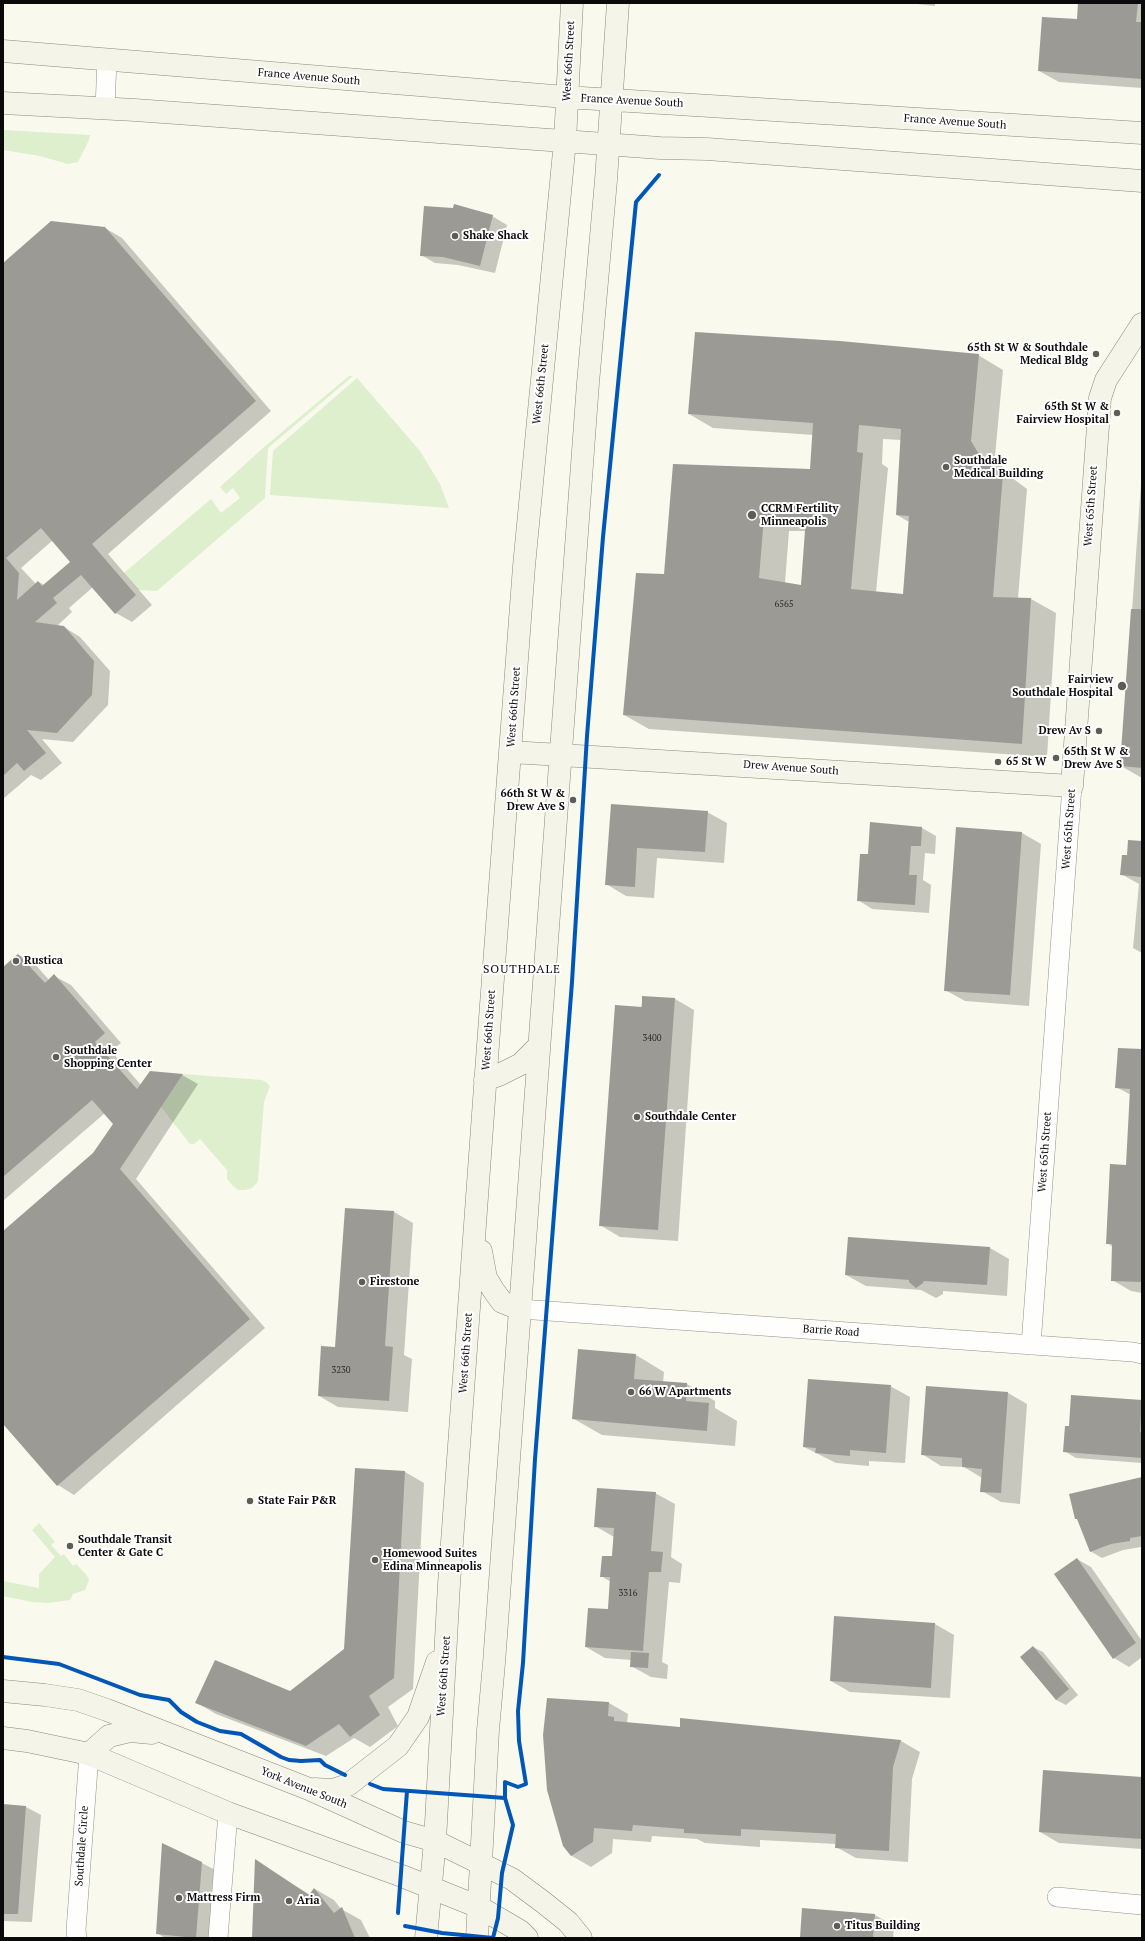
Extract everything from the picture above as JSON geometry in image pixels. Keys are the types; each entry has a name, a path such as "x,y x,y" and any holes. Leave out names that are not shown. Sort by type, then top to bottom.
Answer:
{"main road":[{"name":"West 66th Street","path":"426,1938 435,1840 446,1634 485,1080 531,487 565,141 566,97 572,3"},
{"path":"477,1938 488,1730 588,383 609,144 618,3"},
{"name":"France Avenue South","path":"3,51 566,97 1142,133"},
{"path":"3,103 660,148 707,149 1142,181"},
{"path":"1118,180 1142,194"},
{"name":"West 65th Street","path":"1072,786 1100,398 1106,380 1142,324"},
{"name":"Drew Avenue South","path":"511,752 1072,786"},
{"path":"485,1080 499,1076 521,1064 539,1046"},
{"path":"475,1222 486,1278 502,1302 520,1309"},
{"path":"309,1789 333,1790 348,1785 398,1746 418,1718 446,1634"},
{"path":"3,1685 49,1695"},
{"name":"York Avenue South","path":"3,1692 49,1695 78,1700 309,1789 404,1832 435,1840 512,1879 568,1922 581,1938"},
{"path":"89,1754 109,1736 130,1731 172,1735"},
{"path":"3,1738 27,1741 89,1754 228,1813 402,1876 479,1907 520,1931 527,1938"}],"street":[{"path":"105,109 107,59"},
{"name":"West 65th Street","path":"1030,1345 1072,786"},
{"name":"Barrie Road","path":"520,1309 1134,1352 1142,1354"},
{"name":"Southdale Circle","path":"77,1938 77,1918 89,1754"},
{"path":"218,1938 228,1813"},
{"path":"1057,1897 1142,1905"}],"green space":[{"path":"3,130 90,135 78,162 68,164 40,156 3,150"},
{"path":"349,376 353,376 268,448 265,498 157,591 138,590 124,573 211,499 221,513 240,498 233,488 226,494 220,487 264,447"},
{"path":"357,378 420,451 440,484 449,508 270,495 273,451"},
{"path":"183,1074 262,1080 270,1086 264,1102 258,1180 252,1188 238,1190 233,1186 227,1179 227,1170 200,1139 194,1144 190,1144 161,1107"},
{"path":"39,1523 55,1542 51,1545 61,1556 64,1554 73,1566 76,1564 86,1574 89,1580 85,1590 73,1594 70,1600 48,1603 32,1602 3,1596 3,1581 39,1588 39,1574 55,1557 32,1530"}],"building":[{"path":"1078,3 1138,3 1136,22 1142,22 1142,79 1038,71 1042,17 1077,19"},
{"name":"Shake Shack","path":"454,204 493,215 480,266 443,257 420,256 424,206 453,208"},
{"path":"51,221 105,227 256,401 92,544 136,595 115,614 81,575 53,598 57,603 35,622 64,626 94,661 92,695 57,733 27,730 46,753 24,771 17,763 3,776 3,263","holes":["41,528 70,562 42,586 38,581 17,600 19,573 6,558"]},
{"path":"695,332 840,341 979,354 971,441 982,459 1003,474 993,597 1031,598 1022,744 623,715 636,573 664,574 673,464 810,469 813,423 688,414","holes":["859,425 901,429 896,515 909,516 903,594 851,589 863,453 857,452","764,517 806,517 801,585 759,578"]},
{"path":"1131,609 1142,609 1142,768 1120,766"},
{"path":"611,804 708,811 705,852 637,848 635,887 605,885"},
{"path":"870,822 922,827 921,846 911,846 909,875 917,875 915,905 857,901 860,854 868,854"},
{"path":"956,827 1022,832 1010,995 944,991"},
{"path":"1128,840 1142,841 1142,877 1120,875 1122,855 1127,855"},
{"path":"18,954 45,983 54,974 105,1033 95,1042 137,1089 150,1071 183,1074 120,1169 250,1319 57,1486 3,1424 3,1231 93,1153 113,1124 92,1100 3,1177 3,967"},
{"name":"Southdale Center","path":"642,996 675,998 658,1230 599,1226 615,1005 642,1007"},
{"path":"1118,1048 1142,1049 1142,1282 1111,1281 1112,1244 1106,1244 1110,1164 1126,1165 1130,1089 1115,1088"},
{"path":"345,1208 394,1211 385,1346 393,1347 389,1401 318,1396 321,1346 335,1347"},
{"path":"848,1237 990,1247 987,1285 924,1281 916,1288 909,1282 909,1280 845,1275"},
{"name":"66 W Apartments","path":"578,1349 636,1354 634,1379 687,1383 686,1401 709,1403 707,1431 572,1419"},
{"path":"808,1379 891,1385 886,1453 850,1450 850,1456 815,1453 816,1448 803,1447"},
{"path":"926,1386 1008,1392 1001,1493 980,1492 982,1469 962,1467 962,1458 921,1455"},
{"path":"1071,1395 1142,1400 1140,1432 1142,1432 1142,1458 1063,1452 1065,1426 1069,1426"},
{"name":"Homewood Suites Edina Minneapolis","path":"355,1468 405,1471 394,1678 369,1696 380,1715 350,1737 339,1724 306,1746 195,1703 215,1660 290,1691 344,1649"},
{"path":"1142,1477 1142,1536 1130,1538 1130,1541 1111,1544 1090,1552 1077,1519 1075,1519 1069,1494"},
{"path":"597,1488 656,1492 651,1551 663,1552 661,1572 649,1572 643,1651 585,1647 588,1608 608,1609 610,1577 600,1577 602,1556 612,1556 614,1528 594,1527"},
{"path":"1077,1558 1136,1643 1113,1659 1054,1574"},
{"path":"834,1616 935,1623 931,1688 830,1681"},
{"path":"1033,1646 1069,1689 1056,1700 1020,1657"},
{"path":"631,1652 649,1653 648,1668 630,1667"},
{"path":"547,1698 609,1702 608,1716 614,1717 614,1721 680,1727 680,1718 901,1740 893,1767 889,1851 835,1848 836,1834 741,1829 741,1836 684,1833 684,1829 633,1825 632,1831 594,1828 593,1842 571,1856 563,1846 547,1790 543,1735"},
{"path":"1043,1770 1142,1777 1142,1839 1039,1832"},
{"path":"3,1804 26,1806 18,1914 3,1914"},
{"name":"Mattress Firm","path":"162,1843 202,1862 196,1938 156,1934"},
{"name":"Aria","path":"255,1859 309,1895 314,1888 334,1913 342,1907 355,1938 252,1938"},
{"name":"Titus Building","path":"802,1908 875,1914 873,1938 800,1938"}],"cycle path":[{"path":"493,1938 498,1918 502,1873 513,1825 505,1798 505,1782 518,1787 526,1784 519,1741 518,1711 523,1663 535,1459 572,982 587,736 603,537 636,202 659,175"},
{"path":"3,1657 59,1664 140,1695 169,1700 181,1712 197,1722 220,1731 241,1734 289,1760 320,1760 325,1765 345,1775"},
{"path":"370,1784 383,1789 505,1798"},
{"path":"398,1913 407,1791"},
{"path":"405,1926 442,1933 493,1938"}],"place":[{"name":"Shake Shack","path":"455,236"},
{"name":"65th St W & Southdale Medical Bldg","path":"1096,354"},
{"name":"65th St W & Fairview Hospital","path":"1117,413"},
{"name":"Southdale Medical Building","path":"946,467"},
{"name":"CCRM Fertility Minneapolis","path":"752,515"},
{"name":"Fairview Southdale Hospital","path":"1122,686"},
{"name":"Drew Av S","path":"1099,731"},
{"name":"65th St W & Drew Ave S","path":"1056,758"},
{"name":"65 St W","path":"998,762"},
{"name":"66th St W & Drew Ave S","path":"573,800"},
{"name":"Rustica","path":"16,961"},
{"name":"Southdale Shopping Center","path":"56,1057"},
{"name":"Southdale Center","path":"637,1117"},
{"name":"Firestone","path":"362,1282"},
{"name":"66 W Apartments","path":"631,1392"},
{"name":"State Fair P&R","path":"250,1501"},
{"name":"Southdale Transit Center & Gate C","path":"70,1546"},
{"name":"Homewood Suites Edina Minneapolis","path":"375,1560"},
{"name":"Mattress Firm","path":"179,1898"},
{"name":"Aria","path":"289,1901"},
{"name":"Titus Building","path":"837,1926"}],"district":[{"name":"SOUTHDALE","path":"522,970"}]}
